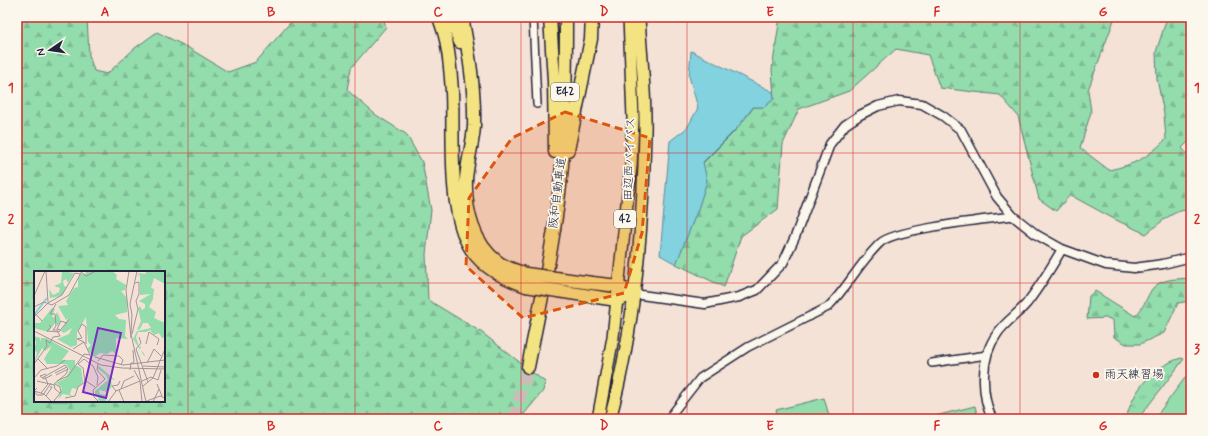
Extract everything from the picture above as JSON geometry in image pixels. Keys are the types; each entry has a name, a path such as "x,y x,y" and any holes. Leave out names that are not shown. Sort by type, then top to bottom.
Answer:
{"highway":[{"path":"451,17 462,53 470,152"},
{"path":"462,17 470,57 474,126 466,180 467,203 475,234 486,250 498,262 526,280 590,296 617,300 634,294"},
{"path":"549,261 555,147 554,82 550,17"},
{"name":"阪和自動車道","path":"528,367 549,261 562,166 565,99 566,17"},
{"path":"562,166 570,146 591,39 592,17"},
{"name":"42","path":"625,17 631,56"},
{"name":"田辺西バイパス","path":"598,419 617,300 630,165 633,118 629,17"},
{"name":"田辺西バイパス","path":"610,419 618,390 634,294 640,230 645,131 639,17"},
{"name":"42","path":"643,17 643,75"},
{"path":"439,20 447,45 452,91 457,209 463,232 472,250 487,267 506,278 618,286 634,294"}],"street":[{"path":"533,17 537,104"},
{"path":"634,294 705,304 739,297 757,290 783,263 796,237 830,144 845,125 860,115 878,106 899,101 922,104 943,116 961,130 997,197 1013,216 1037,235 1062,249 1106,265 1134,268 1163,264 1191,257"},
{"path":"668,419 700,378 748,347 828,307 838,297 881,242 892,236 939,226 1013,216"},
{"path":"992,419 985,390 987,355 997,334 1026,304 1062,249"},
{"path":"932,363 987,355"}],"highlighted area":[{"path":"565,112 650,138 642,233 624,293 523,318 466,266 469,198 512,138"}],"green space":[{"path":"17,17 87,17 89,55 94,71 107,74 135,48 157,32 187,47 228,72 256,62 295,17 383,17 386,27 351,68 347,90 376,115 406,134 422,162 431,210 426,254 428,300 481,332 545,382 543,391 520,419 17,419"},
{"path":"780,17 1113,17 1114,20 1088,90 1091,112 1080,148 1109,170 1134,163 1147,156 1166,139 1164,114 1157,79 1156,52 1166,21 1171,17 1191,17 1191,139 1182,148 1191,158 1191,211 1179,211 1173,214 1146,234 1116,220 1070,195 1056,211 1039,199 1018,116 1000,95 940,88 928,55 896,49 849,91 799,109 783,144 778,209 741,236 724,287 676,264 698,209 707,181 703,163 735,131 754,107 764,107 774,99 772,69"},
{"path":"1191,278 1191,301 1178,303 1164,333 1140,344 1126,344 1114,337 1113,320 1107,318 1087,319 1089,296 1095,291 1135,316 1141,310 1152,289 1156,285 1170,280"},
{"path":"1181,358 1184,359 1138,419 1126,419 1133,398 1145,381 1161,367"},
{"path":"1191,370 1191,419 1154,419"},
{"path":"824,398 830,419 778,419 776,410"},
{"path":"975,406 978,419 931,419 931,417"}],"water":[{"path":"691,51 773,92 774,99 764,107 753,107 738,127 703,162 707,181 698,209 676,264 660,255 670,141 687,128 698,108 689,76"}],"tunnel":[{"path":"514,419 528,367"}],"place":[{"name":"雨天練習場","path":"1096,375"}]}
